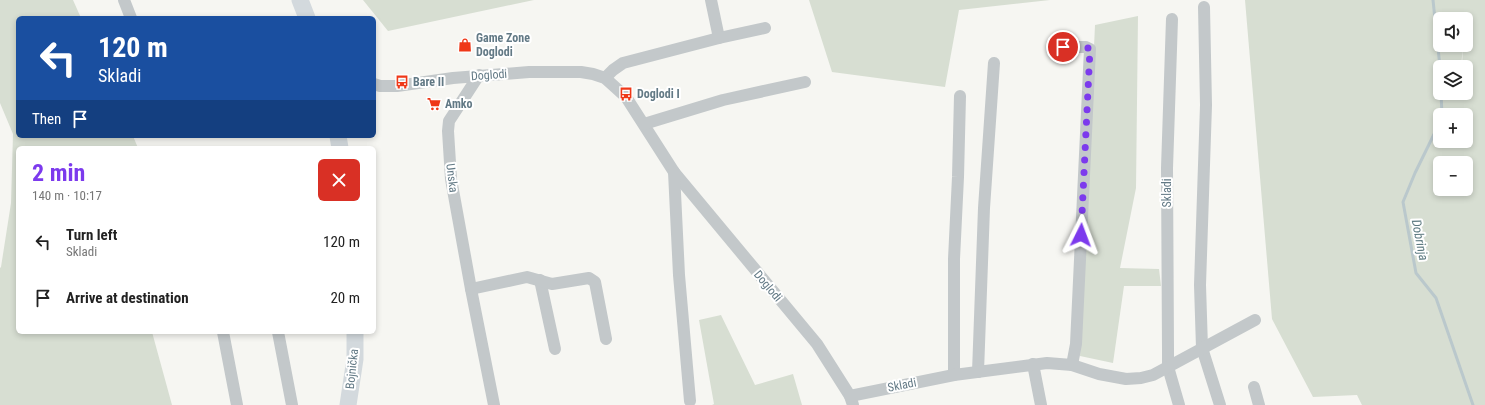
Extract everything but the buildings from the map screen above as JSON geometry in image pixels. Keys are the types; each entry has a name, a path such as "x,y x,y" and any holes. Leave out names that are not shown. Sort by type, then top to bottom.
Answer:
{"main road":[{"path":"300,0 306,16"},
{"name":"Bojnička","path":"348,405 355,359 355,334"}],"street":[{"path":"124,0 130,16"},
{"path":"711,0 719,38"},
{"path":"1204,6 1206,105 1200,285 1202,348 1220,405"},
{"name":"Skladi","path":"1172,19 1167,168 1168,367 1179,405"},
{"path":"605,78 613,70 624,63 719,38 766,28"},
{"path":"1063,47 1086,47 1090,49 1076,344 1072,365"},
{"path":"978,372 984,208 994,63"},
{"name":"Doglodi","path":"376,85 397,86 479,75 529,72 581,72 605,78 626,97 674,172 817,344 851,401"},
{"name":"Unska","path":"479,75 449,122 448,131 452,179 471,288 494,405"},
{"path":"644,124 723,100 805,82"},
{"path":"954,375 954,259 960,96"},
{"name":"Doglodi","path":"674,172 679,275 690,401"},
{"path":"471,288 527,277 552,284 589,278 593,279 595,282 606,339"},
{"path":"540,280 555,349"},
{"name":"Skladi","path":"851,401 954,375 1033,364 1058,363 1072,365 1099,374 1126,379 1142,378 1153,375 1255,320"},
{"path":"223,334 237,405"},
{"path":"278,334 292,405"},
{"path":"1033,364 1041,405"},
{"path":"1254,387 1259,405"}],"shaded area":[{"path":"0,0 73,0 80,16 16,16 16,138 134,138 137,146 16,146 16,334 153,334 172,405 0,405 0,268 11,203 13,134 0,103"},
{"path":"363,0 534,0 388,31"},
{"path":"809,0 1050,0 959,10 945,87 832,72"},
{"path":"1245,0 1485,0 1485,405 1362,405 1357,395 1313,397 1272,319","holes":["1433,12 1473,12 1473,52 1463,52 1462,60 1473,60 1473,100 1433,100 1433,60 1462,60 1462,52 1433,52"]},
{"path":"1138,16 1136,188 1120,268 1159,269 1161,286 1124,286 1113,363 1080,356 1095,25"},
{"path":"721,315 755,385 793,374 802,405 712,405 714,404 699,320"}],"waterway":[{"name":"Dobrinja","path":"1433,0 1439,60"},
{"name":"Dobrinja","path":"1441,100 1442,108"},
{"name":"Dobrinja","path":"1433,136 1403,202 1416,273 1436,298 1473,405"}],"place":[{"name":"Game Zone Doglodi","path":"465,45"},
{"name":"Bare II","path":"402,82"},
{"name":"Doglodi I","path":"626,94"},
{"name":"Amko","path":"434,104"}],"route":[{"path":"1063,47 1086,47 1090,49 1081,235"}]}
